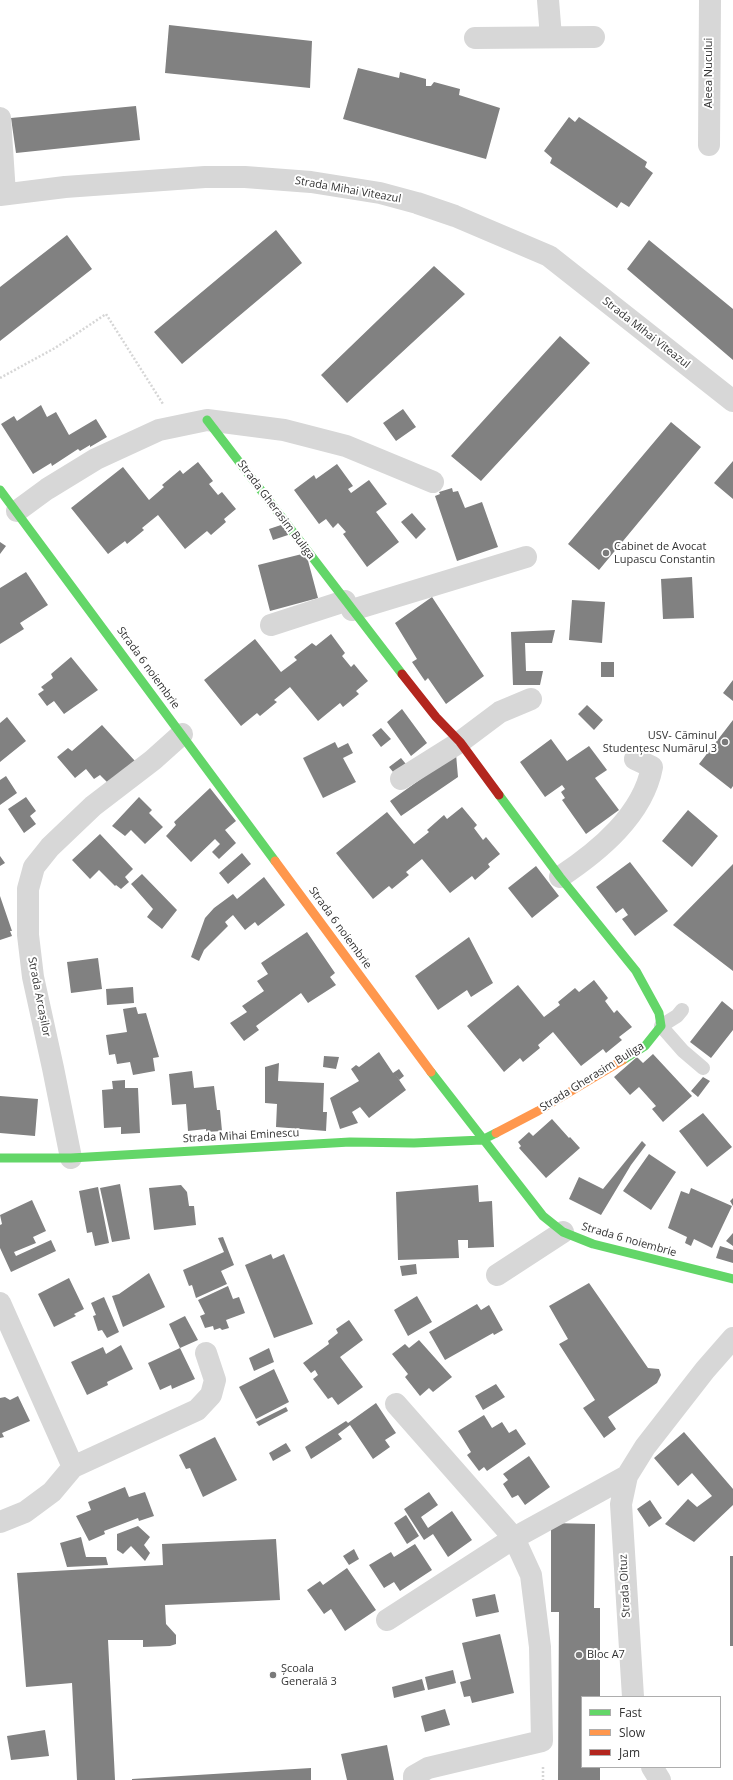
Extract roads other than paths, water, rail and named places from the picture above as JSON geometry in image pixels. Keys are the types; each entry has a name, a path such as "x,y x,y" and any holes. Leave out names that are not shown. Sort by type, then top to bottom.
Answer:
{"street":[{"path":"548,0 552,37"},
{"name":"Aleea Nucului","path":"709,145 710,0"},
{"path":"475,38 594,36"},
{"path":"0,118 3,195"},
{"name":"Strada Mihai Viteazul","path":"3,195 65,187 205,177 245,177 311,182 380,193 417,203 455,216 549,256 733,401"},
{"path":"17,511 47,489 96,459 159,430 207,420 284,430 346,446 433,482"},
{"name":"Strada Gherasim Buliga","path":"207,420 348,605 436,717 460,742 560,877 636,971 659,1013 661,1026 645,1046 538,1111 482,1140"},
{"name":"Strada 6 noiembrie","path":"0,490 482,1140 531,1203 543,1216 563,1232 593,1244 733,1279"},
{"path":"271,625 526,557"},
{"path":"401,779 460,742 500,712 531,699"},
{"name":"Strada Arcașilor","path":"71,1158 54,1068 33,977 28,935 28,889 34,867 50,847 93,806 154,760 182,734"},
{"path":"560,877 585,860 610,838 631,813 645,790 652,767 635,759"},
{"name":"Strada Mihai Eminescu","path":"0,1158 71,1158 350,1142 414,1143 482,1140"},
{"path":"496,1275 563,1232"},
{"path":"0,1303 73,1466"},
{"name":"Strada Oituz","path":"633,1696 621,1504 627,1476 673,1409 733,1338"},
{"path":"0,1522 25,1512 52,1492 73,1466 196,1410 211,1395 215,1380 206,1352"},
{"path":"396,1404 514,1538 531,1575 540,1647 542,1741 428,1768 414,1776 414,1780"},
{"name":"Strada Oituz","path":"386,1620 514,1538 627,1476"},
{"path":"653,1768 660,1780"}],"lane":[{"path":"682,1010 677,1016 661,1026 683,1051 703,1068"}],"place":[{"name":"Cabinet de Avocat Lupascu Constantin","path":"606,553"},
{"name":"USV- Căminul Studențesc Numărul 3","path":"725,742"},
{"name":"Bloc A7","path":"579,1655"},
{"name":"Școala Generală 3","path":"273,1675"}]}
